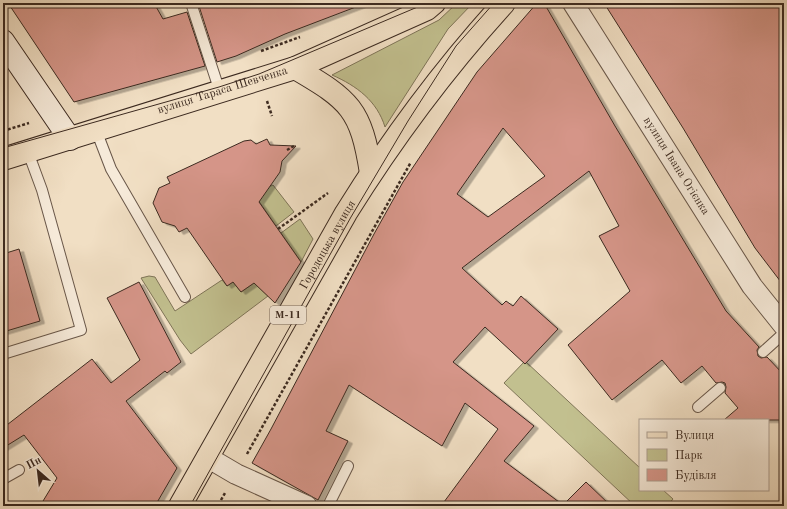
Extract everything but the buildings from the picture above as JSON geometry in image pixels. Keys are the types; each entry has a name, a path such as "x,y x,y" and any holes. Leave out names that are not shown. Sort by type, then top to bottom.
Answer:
{"main road":[{"name":"вулиця Тараса Шевченка","path":"3,159 220,93 295,68 427,9 434,3"},
{"name":"Городоцька вулиця","path":"180,506 346,213 371,173 462,50 504,3"},
{"path":"3,41 70,139"},
{"path":"295,68 329,88 344,101 356,116 366,142 371,173"}],"street":[{"name":"вулиця Івана Огієнка","path":"573,3 752,286 784,326"},
{"path":"207,458 236,474 307,506"}],"lane":[{"path":"191,3 220,93"},
{"path":"96,130 111,169 185,297"},
{"path":"3,354 81,330 42,190 28,152"},
{"path":"763,352 784,333"},
{"path":"698,407 720,388"},
{"path":"328,506 348,466"},
{"path":"3,479 19,470"}],"path":[{"path":"3,131 35,122"},
{"path":"287,150 294,146"},
{"path":"245,457 318,329 398,182 415,156"},
{"path":"278,229 329,193"}],"green space":[{"path":"457,3 473,3 448,29 385,127 377,109 365,95 350,84 332,75 439,20"},
{"path":"273,185 294,212 276,226 254,194"},
{"path":"300,219 313,239 301,262 281,233"},
{"path":"149,276 155,277 175,311 222,280 227,286 233,282 241,292 254,283 268,296 191,354 180,340 141,278"},
{"path":"525,361 639,467 639,491 664,491 673,499 667,506 635,506 504,383"}],"tram line":[{"path":"3,148 219,87 259,74 427,3"},
{"path":"190,506 351,217 408,121 456,46 494,3"}]}
